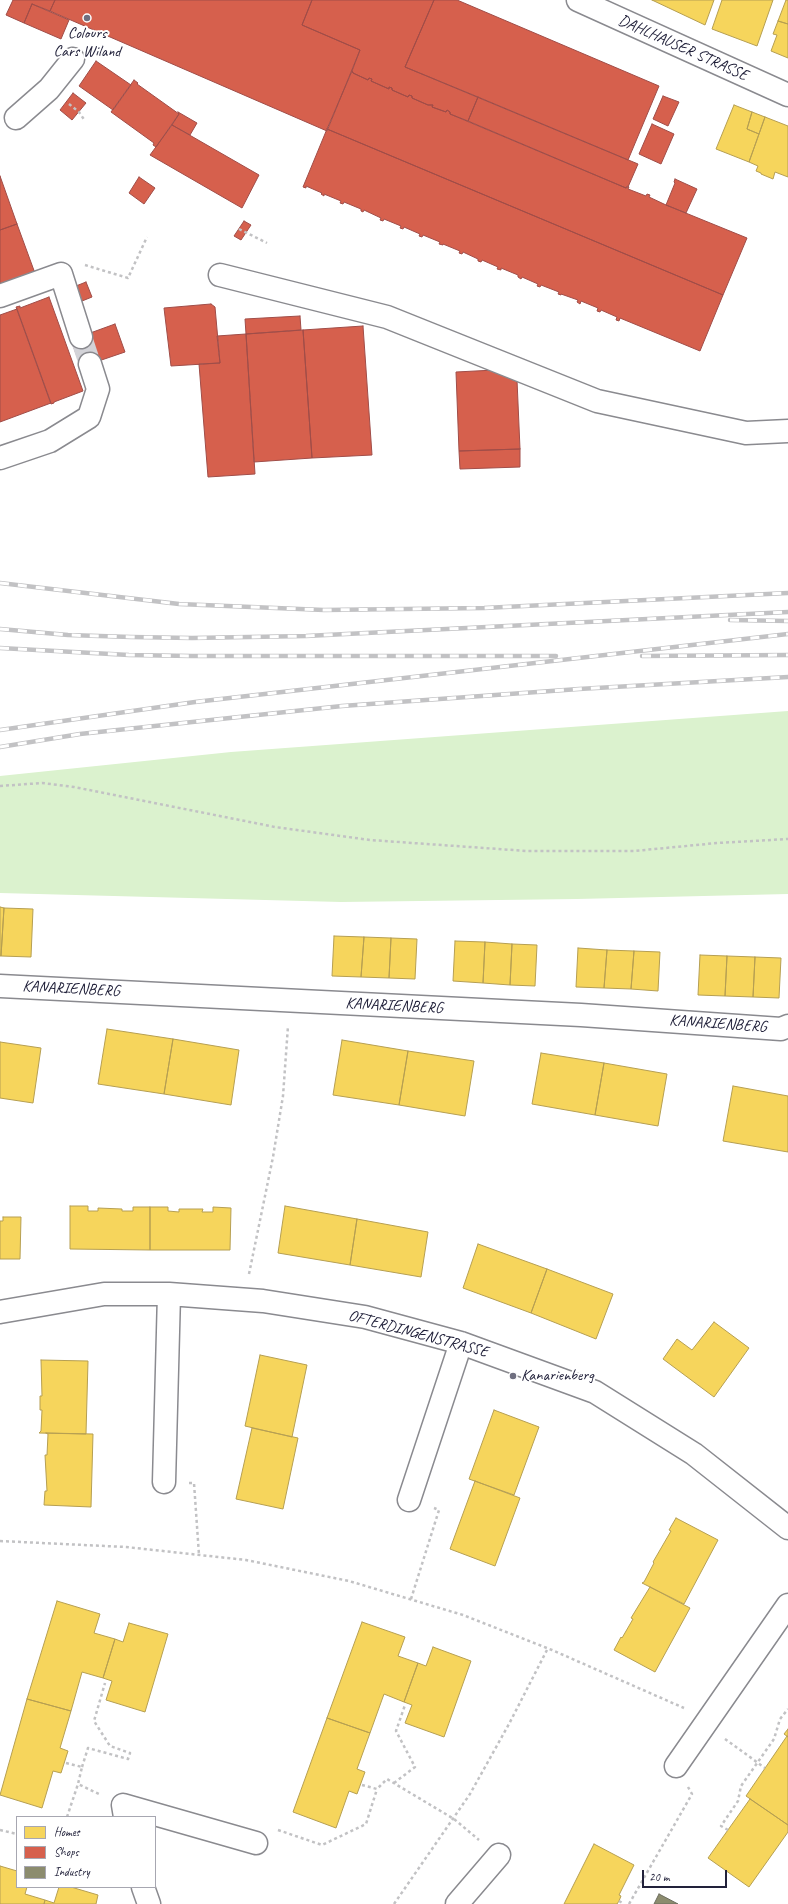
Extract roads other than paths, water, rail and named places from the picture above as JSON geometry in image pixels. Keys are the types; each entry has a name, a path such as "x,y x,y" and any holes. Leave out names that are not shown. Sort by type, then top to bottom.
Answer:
{"street":[{"name":"DAHLHAUSER STRASSE","path":"578,0 788,94"},
{"path":"16,118 49,89 73,58"},
{"path":"0,296 61,274 81,337"},
{"path":"220,274 387,317 597,401 746,433 788,432"},
{"path":"0,458 50,441 89,418 98,389 90,364"},
{"name":"KANARIENBERG","path":"0,986 581,1016 781,1029 788,1026"},
{"name":"OFTERDINGENSTRASSE","path":"0,1312 104,1294 169,1294 243,1299 364,1317 461,1343 595,1392 694,1454 788,1528"},
{"path":"164,1482 169,1294"},
{"path":"409,1500 461,1343"},
{"path":"676,1766 788,1605"},
{"path":"124,1811 145,1816"},
{"path":"156,1819 256,1842"},
{"path":"457,1904 499,1855"},
{"path":"143,1888 149,1904"}],"tunnel":[{"path":"81,337 90,364"}],"railway":[{"path":"0,583 179,604 324,610 484,608 788,593"},
{"path":"0,629 68,635 131,637 192,638 306,636 788,612"},
{"path":"730,620 788,621"},
{"path":"0,730 195,702 788,634"},
{"path":"0,648 129,655 192,656 556,656"},
{"path":"642,656 788,655"},
{"path":"0,747 80,734 342,706 579,689 788,677"}],"place":[{"name":"Colours Cars Wiland","path":"87,18"},
{"name":"Kanarienberg","path":"513,1376"}]}
